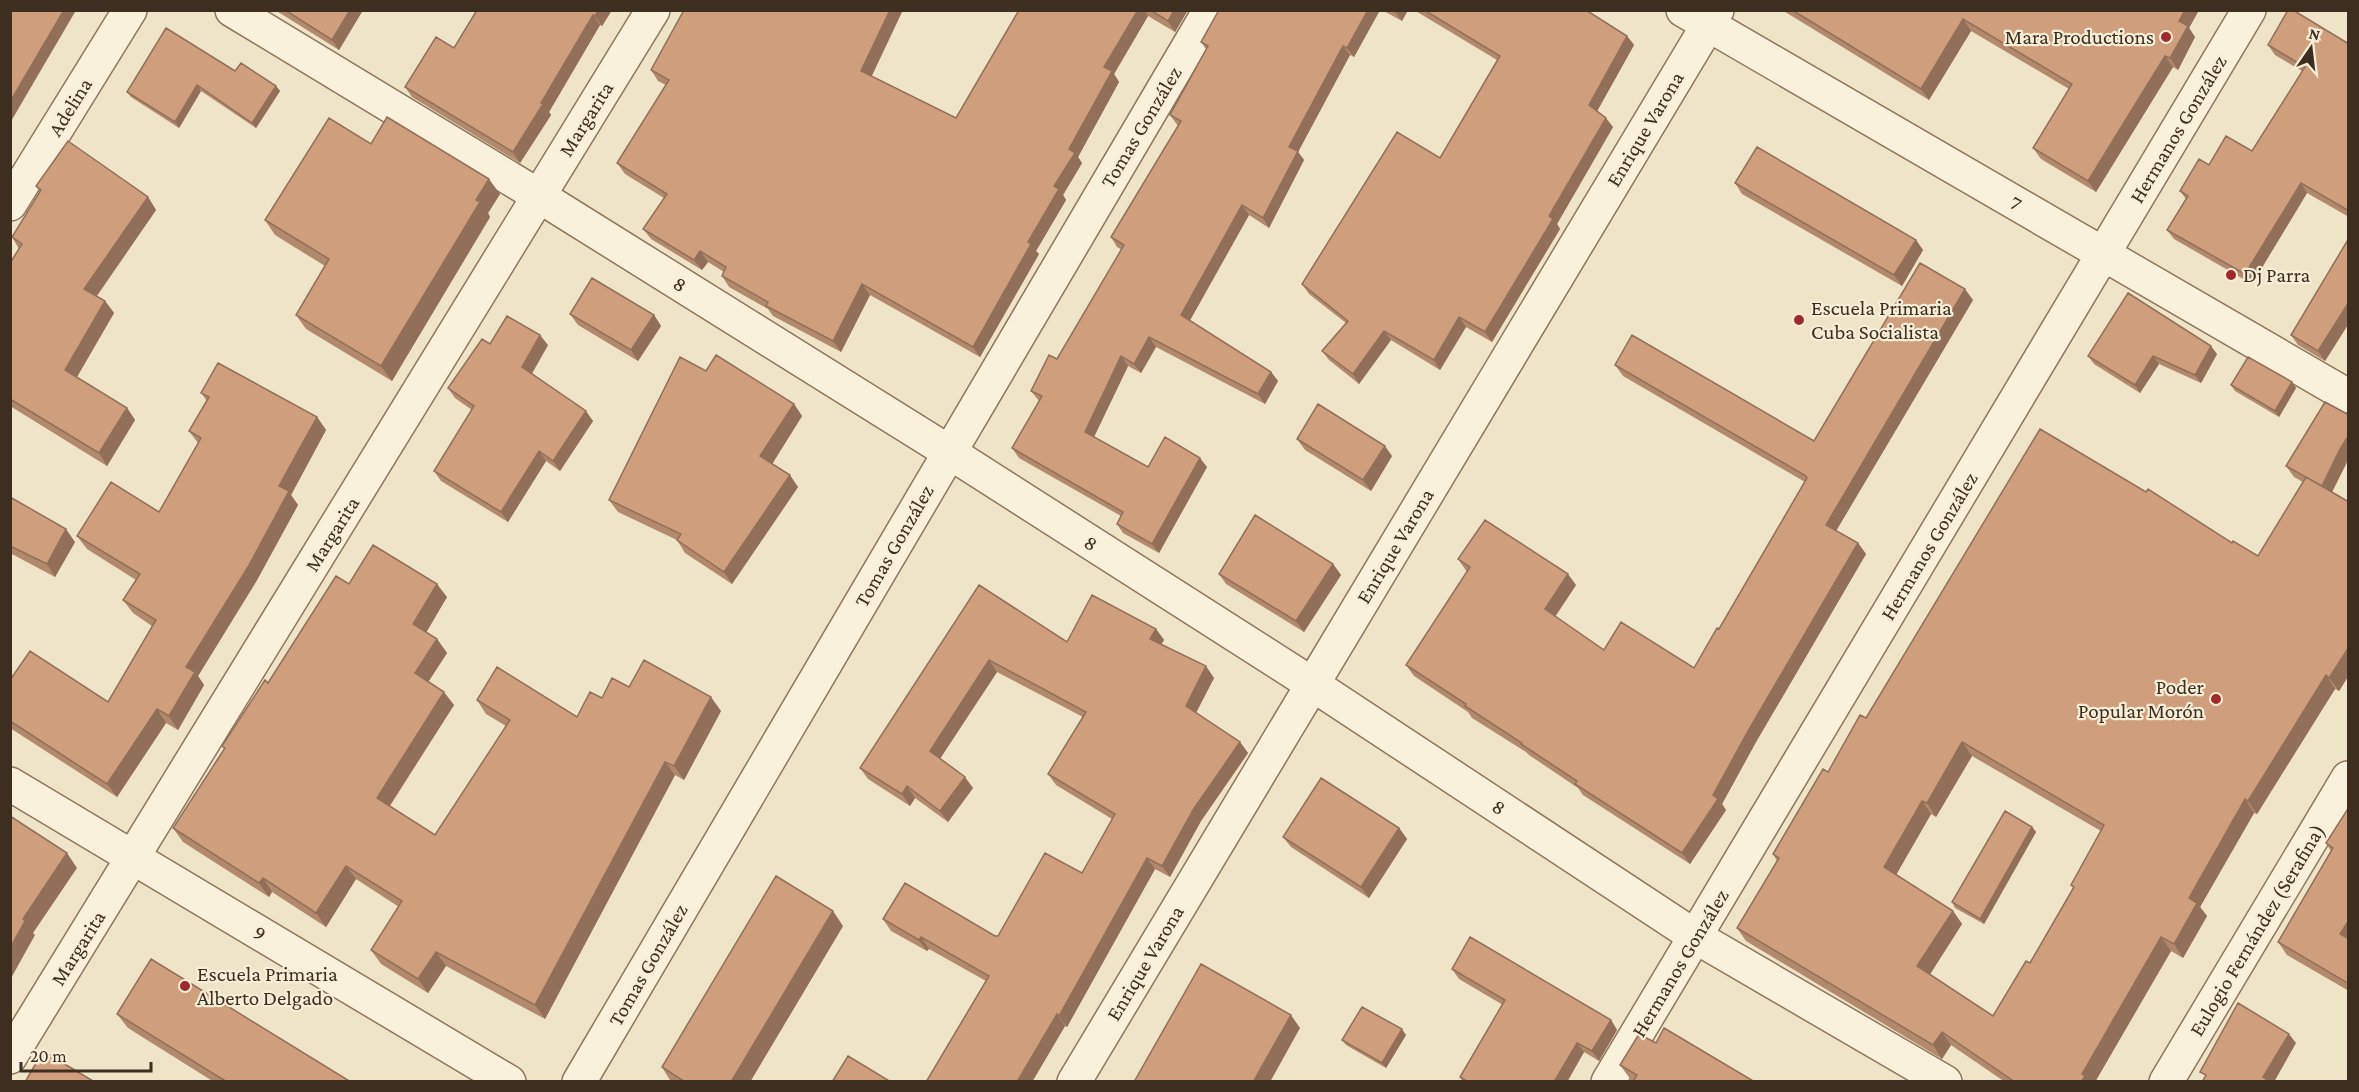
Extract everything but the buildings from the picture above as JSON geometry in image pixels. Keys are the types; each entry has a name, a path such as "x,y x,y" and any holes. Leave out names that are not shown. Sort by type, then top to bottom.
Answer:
{"street":[{"name":"Adelina","path":"10,204 129,10"},
{"name":"8","path":"232,10 539,196 950,452 1312,684 1696,937 1946,1082"},
{"name":"Margarita","path":"10,1057 653,10"},
{"name":"Tomas González","path":"579,1082 1210,10"},
{"name":"Hermanos González","path":"1608,1082 2249,10"},
{"name":"7","path":"1702,15 2103,254 2349,396"},
{"name":"Enrique Varona","path":"1074,1082 1312,684 1702,15"},
{"name":"Eulogio Fernández (Serafina)","path":"2166,1082 2349,778"},
{"name":"9","path":"10,784 509,1082"}],"place":[{"name":"Mara Productions","path":"2166,37"},
{"name":"Dj Parra","path":"2231,275"},
{"name":"Escuela Primaria Cuba Socialista","path":"1799,320"},
{"name":"Poder Popular Morón","path":"2216,699"},
{"name":"Escuela Primaria Alberto Delgado","path":"185,986"}]}
